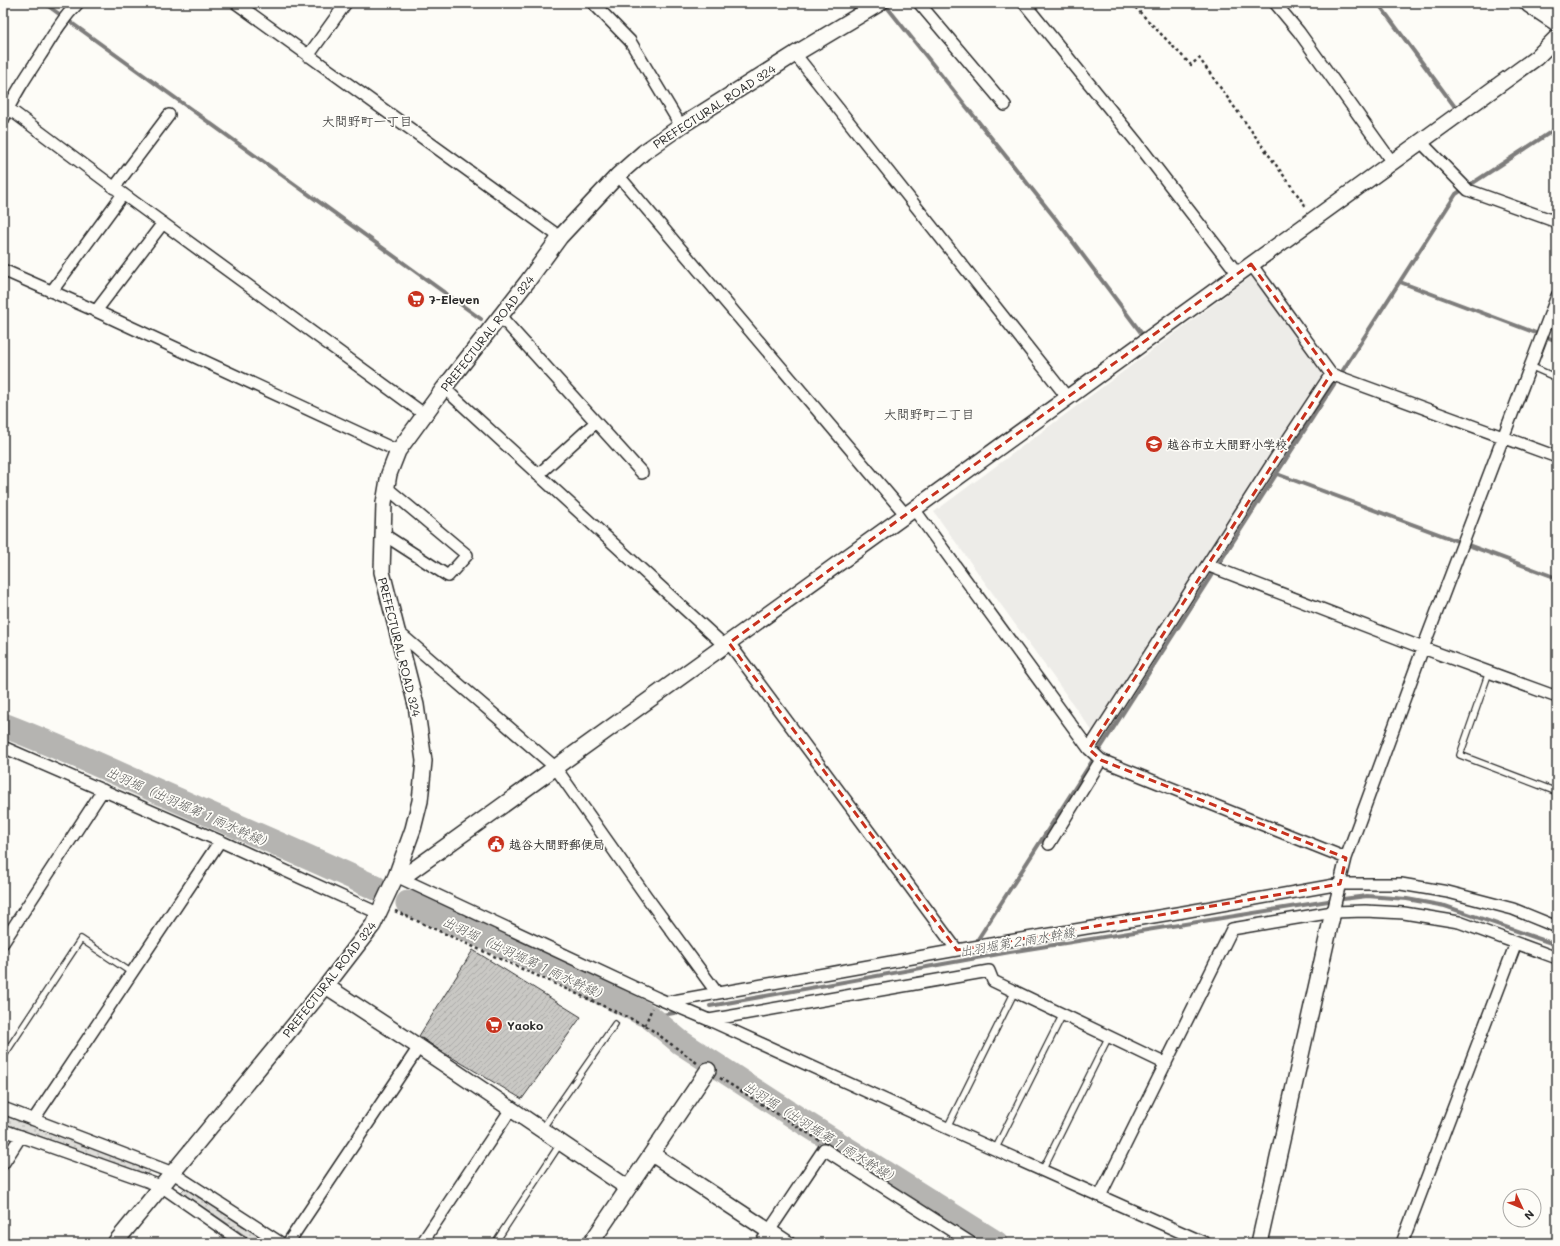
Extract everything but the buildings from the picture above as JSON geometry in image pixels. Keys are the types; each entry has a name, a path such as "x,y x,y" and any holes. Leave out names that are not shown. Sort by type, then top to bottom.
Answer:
{"highway":[{"path":"1530,3 1557,22"}],"street":[{"path":"3,120 8,108 30,70 67,14 78,3"},
{"path":"237,3 308,56 560,237"},
{"path":"593,3 630,41 681,126"},
{"name":"PREFECTURAL ROAD 324","path":"115,1243 326,986 373,925 396,875 414,829 420,801 424,761 416,705 382,572 384,503 389,474 398,451 424,414 560,237 618,175 644,152 681,126 795,54 880,3"},
{"path":"919,3 1005,105"},
{"path":"1024,3 1133,138 1238,274"},
{"path":"1275,3 1299,32 1392,162"},
{"path":"308,56 344,4"},
{"path":"396,875 410,872 910,512 1536,58 1557,37"},
{"path":"795,54 1067,397"},
{"path":"8,108 424,414"},
{"path":"52,292 169,115"},
{"path":"1420,141 1468,190 1557,222"},
{"path":"618,175 910,512 1089,749 1101,760 1346,858"},
{"path":"96,311 163,223"},
{"path":"1251,264 1331,374 1557,456"},
{"path":"3,270 96,311 398,451"},
{"path":"1259,1243 1346,858 1423,648 1557,298"},
{"path":"500,316 642,473"},
{"path":"1089,749 1274,459 1331,374"},
{"path":"444,388 538,475 727,644 957,950"},
{"path":"538,475 596,422"},
{"path":"383,534 448,576 467,554 387,488"},
{"path":"1207,565 1423,648 1557,697"},
{"path":"396,630 555,767 717,993"},
{"path":"3,747 380,909"},
{"path":"1049,844 1101,760"},
{"path":"3,943 103,790"},
{"path":"34,1119 220,841"},
{"path":"396,875 657,998 1205,1243"},
{"path":"668,1002 957,950 1340,884 1401,884 1448,892 1513,909 1557,927"},
{"path":"1100,1196 1232,929 1333,912 1365,911 1404,913 1460,922 1557,958"},
{"path":"1402,1243 1516,943"},
{"path":"709,1020 988,971 993,981 1166,1064"},
{"path":"326,986 628,1188"},
{"path":"288,1243 419,1047"},
{"path":"591,1243 708,1070"},
{"path":"3,1108 173,1173 281,1243"},
{"path":"422,1243 511,1109"},
{"path":"3,1130 161,1186 244,1243"},
{"path":"3,1164 21,1136"},
{"path":"765,1237 824,1149 971,1243"},
{"path":"652,1154 765,1237 787,1243"}],"lane":[{"path":"1530,366 1557,378"},
{"path":"1489,672 1460,755 1557,792"},
{"path":"3,1058 81,939 132,973"},
{"path":"947,1128 1015,991"},
{"path":"995,1150 1062,1014"},
{"path":"541,1130 615,1024"},
{"path":"1042,1170 1109,1036"},
{"path":"495,1243 561,1143"}],"path":[{"path":"1131,3 1191,65 1199,58 1314,218"},
{"path":"380,909 645,1025 708,1070 820,1141 824,1149"},
{"path":"645,1025 657,998"}],"highlighted area":[{"path":"1251,264 1331,374 1089,749 1101,760 1346,858 1340,884 957,950 729,643"}],"shaded area":[{"name":"越谷市立大間野小学校","path":"1252,276 1328,375 1093,732 934,512"},
{"path":"3,1115 151,1169 146,1175 3,1123"},
{"path":"186,1187 269,1243 256,1243 181,1192"}],"waterway":[{"path":"44,3 481,319"},
{"path":"1378,3 1458,111"},
{"path":"887,7 1055,218 1145,338"},
{"path":"980,957 978,939 1456,194 1557,128"},
{"path":"1400,282 1557,341"},
{"path":"1277,474 1557,578"},
{"name":"出羽堀（出羽堀第１雨水幹線）","path":"3,725 71,753 376,888"},
{"name":"出羽堀第２雨水幹線","path":"1343,899 1367,896 1407,899 1445,906 1557,945"},
{"name":"出羽堀第２雨水幹線","path":"710,1006 1010,952 1328,901"},
{"name":"出羽堀（出羽堀第１雨水幹線）","path":"408,903 545,964 644,1014"},
{"name":"出羽堀第２雨水幹線","path":"650,1017 674,1013"},
{"name":"出羽堀（出羽堀第１雨水幹線）","path":"650,1017 680,1042 797,1118 996,1243"}],"place":[{"name":"7-Eleven","path":"416,299"},
{"name":"越谷市立大間野小学校","path":"1154,444"},
{"name":"越谷大間野郵便局","path":"496,844"},
{"name":"Yaoko","path":"494,1025"}],"district":[{"name":"大間野町一丁目","path":"367,120"},
{"name":"大間野町二丁目","path":"929,413"}]}
